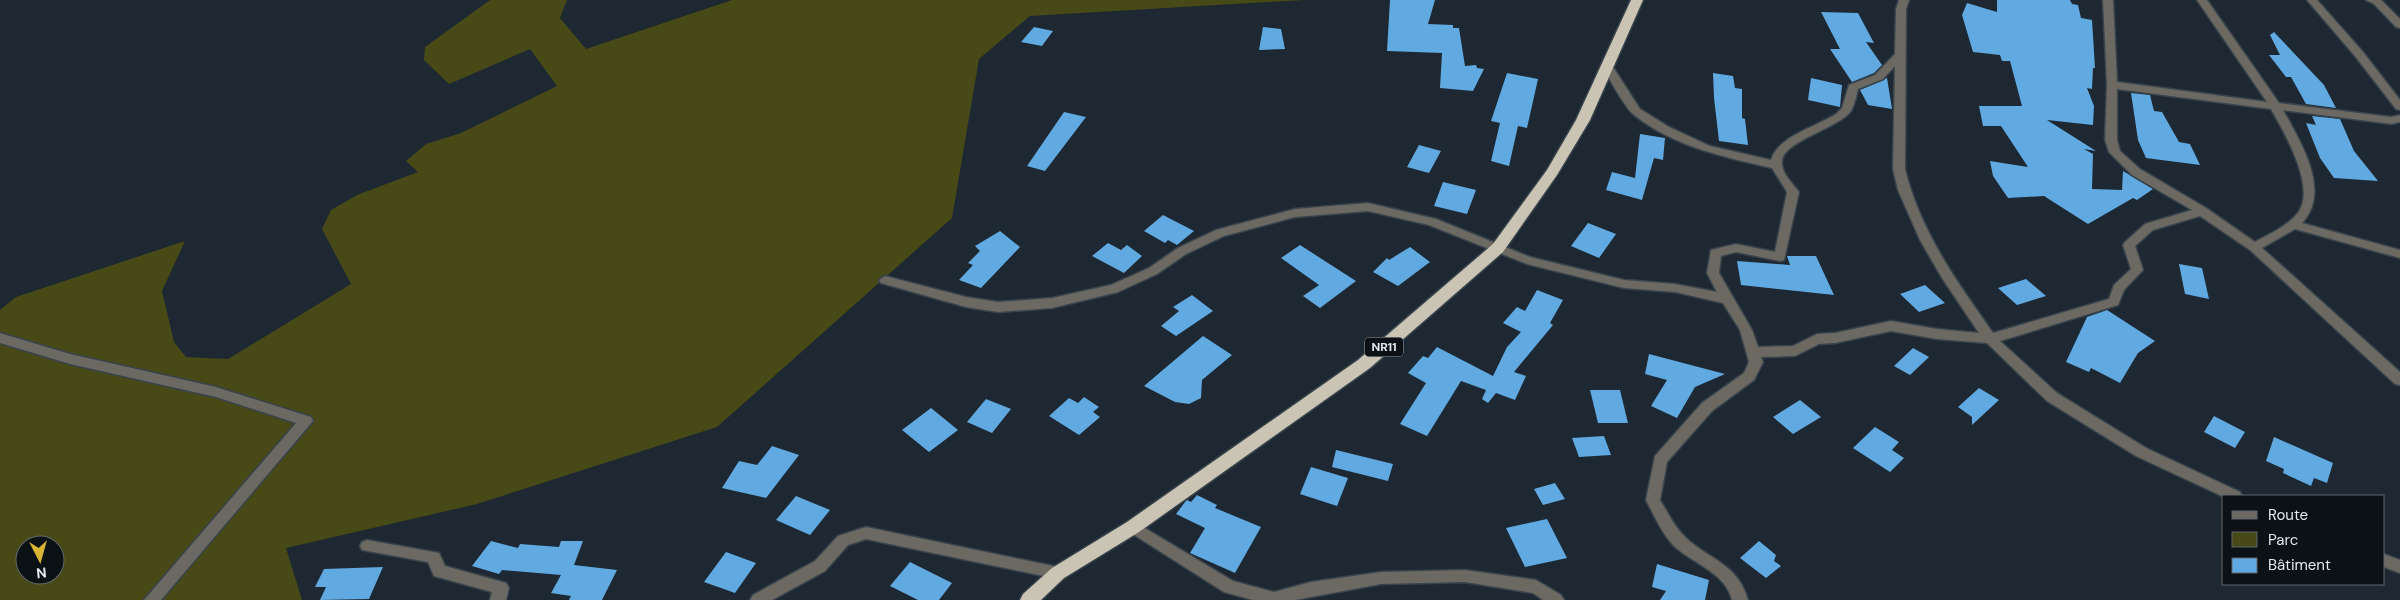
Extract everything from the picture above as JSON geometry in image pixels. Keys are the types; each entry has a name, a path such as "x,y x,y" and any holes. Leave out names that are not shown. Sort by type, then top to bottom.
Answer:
{"highway":[{"name":"NR11","path":"1029,600 1058,573 1133,527 1364,364 1498,248 1552,172 1583,120 1637,0"}],"street":[{"path":"1904,0 1901,9 1899,169 1904,190 1926,240 1946,275 1990,339 2052,397 2141,452 2233,495"},
{"path":"2108,0 2112,85 2111,140 2115,152 2136,172 2202,211 2254,247 2400,380"},
{"path":"2202,0 2254,70 2276,104 2307,173 2310,198 2307,209 2294,225 2254,247"},
{"path":"2312,0 2359,54 2400,107"},
{"path":"2371,0 2377,2 2400,25"},
{"path":"1740,600 1740,592 1717,567 1676,538 1653,500 1660,460 1707,407 1749,376 1756,362 1746,330 1713,273 1715,253 1736,248 1780,257 1793,192 1776,165 1776,158 1790,143 1823,127 1846,110 1853,88 1879,77 1900,55"},
{"path":"1607,66 1636,111 1665,129 1707,149 1776,165"},
{"path":"2112,85 2276,104 2392,121 2400,118"},
{"path":"885,280 966,302 998,307 1052,302 1114,288 1153,271 1182,251 1220,233 1296,214 1368,207 1432,222 1527,260 1624,284 1675,288 1727,299"},
{"path":"1752,352 1795,351 1816,339 1834,338 1891,326 1937,334 1990,339 2114,302 2118,288 2137,270 2129,245 2149,227 2202,211"},
{"path":"2294,225 2400,254"},
{"path":"0,338 70,359 216,392 306,421 152,600"},
{"path":"1133,527 1229,587 1274,599 1311,589 1381,578 1465,576 1536,587 1556,600"},
{"path":"758,600 820,566 843,540 866,533 1058,573"},
{"path":"367,546 434,557 439,571 501,588 498,600"},
{"path":"2385,560 2400,567"}],"green space":[{"path":"490,0 567,0 560,18 586,49 732,0 1304,0 1030,16 979,59 952,218 717,427 477,504 286,548 302,600 0,600 0,310 16,297 185,241 162,291 174,342 186,357 228,359 351,284 322,229 331,210 357,195 418,172 406,161 426,144 461,133 557,86 530,49 449,84 424,60 425,47"}],"building":[{"path":"1390,0 1435,0 1428,24 1453,25 1453,28 1459,28 1465,66 1476,65 1477,68 1484,69 1473,91 1440,88 1442,53 1387,51"},
{"path":"1997,0 2070,0 2072,4 2078,5 2081,18 2092,20 2095,68 2093,68 2092,89 2087,88 2094,106 2093,125 2047,120 2096,151 2084,149 2093,154 2092,189 2122,190 2123,171 2153,189 2137,200 2133,198 2088,224 2044,196 2008,198 1993,176 1990,161 2028,167 2001,126 1983,126 1979,106 2022,106 2010,61 2002,61 2000,55 1973,52 1962,15 1967,3 1997,12"},
{"path":"1821,12 1858,13 1874,43 1866,42 1882,65 1874,73 1852,82 1830,49 1840,49"},
{"path":"1034,27 1053,31 1042,46 1021,42"},
{"path":"1263,27 1281,29 1285,49 1259,50"},
{"path":"2274,32 2324,85 2336,108 2306,104 2291,77 2286,77 2269,55 2280,55 2270,35"},
{"path":"1507,73 1538,79 1527,128 1518,126 1509,166 1491,161 1500,123 1491,121"},
{"path":"1713,73 1733,76 1735,88 1742,89 1742,118 1745,119 1748,145 1719,141"},
{"path":"1811,78 1842,85 1840,107 1808,100"},
{"path":"1887,78 1892,109 1868,105 1860,90"},
{"path":"2131,93 2150,95 2154,111 2162,112 2179,142 2190,144 2200,165 2146,158 2138,140"},
{"path":"1064,112 1086,117 1045,171 1027,166"},
{"path":"2312,116 2340,119 2354,151 2378,181 2334,178 2320,158 2306,123 2316,125"},
{"path":"1640,134 1665,138 1663,160 1654,158 1642,200 1606,190 1612,172 1635,178"},
{"path":"1419,145 1441,151 1429,173 1407,167"},
{"path":"1443,182 1476,190 1467,214 1434,206"},
{"path":"1163,215 1194,231 1177,245 1168,240 1165,243 1144,231"},
{"path":"1588,223 1616,234 1599,258 1571,246"},
{"path":"1000,231 1020,247 981,288 959,280 973,265 968,263 980,251 975,246"},
{"path":"1108,243 1121,250 1127,245 1142,256 1124,273 1092,256"},
{"path":"1300,245 1356,281 1320,308 1303,296 1319,285 1281,258"},
{"path":"1410,247 1430,262 1398,286 1373,272 1387,258 1389,260"},
{"path":"1787,256 1816,256 1834,295 1741,285 1737,261 1790,265"},
{"path":"2179,264 2202,268 2209,299 2185,294"},
{"path":"2026,279 2046,296 2017,305 1998,288"},
{"path":"1925,285 1945,303 1919,312 1900,294"},
{"path":"1537,290 1563,300 1550,323 1553,325 1514,372 1526,376 1515,400 1496,393 1488,403 1482,399 1486,390 1461,381 1427,436 1400,424 1426,383 1408,373 1423,356 1428,358 1437,347 1493,376 1507,347 1521,332 1503,323 1517,307 1525,311"},
{"path":"1192,295 1213,311 1176,336 1161,326 1179,311 1173,307"},
{"path":"2107,310 2155,341 2138,353 2120,383 2091,368 2089,372 2066,362 2087,317"},
{"path":"1203,336 1232,355 1202,380 1201,398 1189,404 1175,402 1144,386"},
{"path":"1913,348 1929,357 1910,375 1894,366"},
{"path":"1649,354 1725,374 1695,387 1677,418 1651,406 1667,380 1645,374"},
{"path":"1979,388 1999,400 1972,425 1972,417 1958,407"},
{"path":"1590,390 1620,390 1628,423 1598,423"},
{"path":"1084,397 1099,407 1093,412 1100,417 1079,435 1049,416 1069,398 1078,403"},
{"path":"986,399 1011,409 992,433 967,422"},
{"path":"1800,400 1821,417 1793,434 1773,417"},
{"path":"931,408 958,430 929,452 902,430"},
{"path":"2214,416 2245,432 2235,448 2204,432"},
{"path":"1875,427 1899,442 1892,450 1904,458 1890,472 1853,448"},
{"path":"1604,436 1611,455 1579,457 1572,438"},
{"path":"2274,437 2333,463 2327,483 2314,478 2311,486 2283,473 2284,469 2266,461"},
{"path":"772,446 799,455 766,498 722,488 739,461 757,465"},
{"path":"1336,450 1393,464 1388,481 1332,467"},
{"path":"1311,467 1348,478 1337,506 1300,494"},
{"path":"1555,483 1565,499 1543,505 1534,489"},
{"path":"1197,495 1217,505 1215,508 1261,527 1235,573 1190,553 1205,528 1176,514 1187,500 1191,502"},
{"path":"796,496 830,510 810,535 776,520"},
{"path":"1547,519 1567,558 1525,567 1506,528"},
{"path":"491,541 518,548 520,544 559,547 561,541 583,541 574,565 617,570 602,600 569,600 571,596 551,593 561,575 502,570 499,574 472,566"},
{"path":"1759,541 1776,555 1774,561 1781,566 1766,578 1740,558"},
{"path":"726,552 756,563 735,593 704,582"},
{"path":"910,562 952,583 939,600 918,600 890,586"},
{"path":"1657,564 1709,580 1705,600 1660,600 1666,591 1652,587"},
{"path":"383,567 369,599 320,600 326,587 315,587 324,569"}]}
